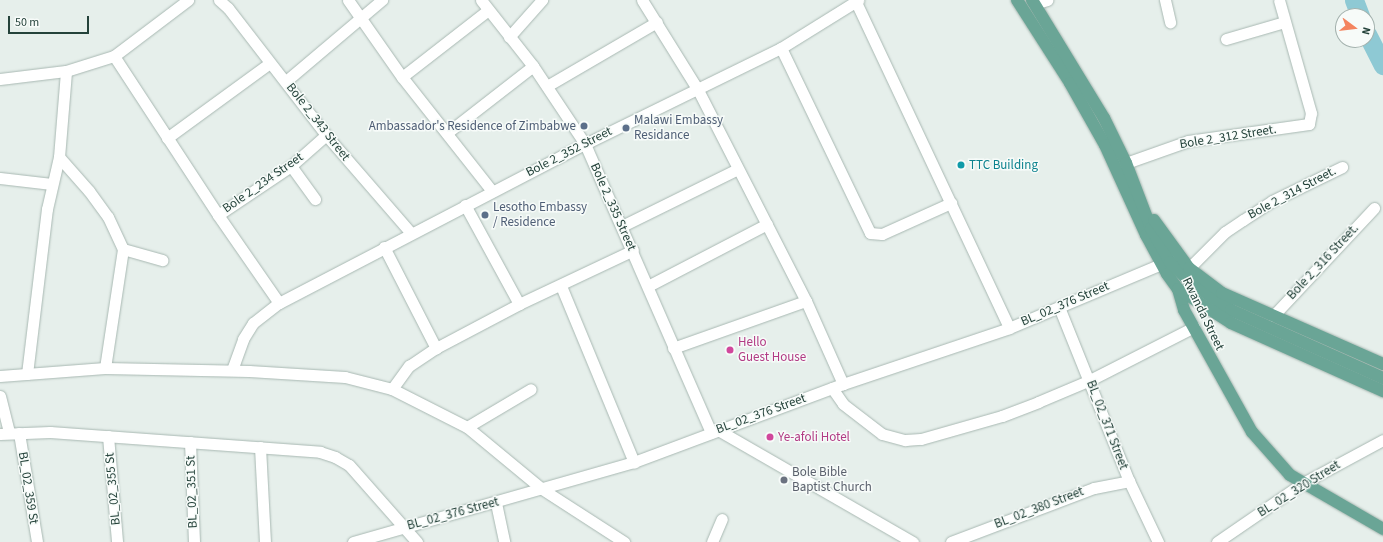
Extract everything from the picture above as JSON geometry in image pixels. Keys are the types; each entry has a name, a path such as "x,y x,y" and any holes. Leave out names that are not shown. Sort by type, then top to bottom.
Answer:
{"main road":[{"name":"Rwanda Street","path":"1017,0 1070,83 1105,145 1161,264 1178,289 1184,310 1252,432 1290,475 1383,529"},
{"name":"Rwanda Street","path":"1033,2 1104,118 1126,163 1145,212 1154,220 1189,268 1222,293 1383,364"},
{"path":"1145,212 1151,228 1170,262 1190,282 1216,301 1260,324 1383,378"},
{"path":"1178,289 1199,304 1231,323 1383,391"}],"street":[{"path":"0,78 66,71 114,56 188,0"},
{"name":"Bole 2_343 Street","path":"219,0 231,4 270,63 286,81 326,134 410,233"},
{"path":"348,0 402,77 492,191"},
{"path":"286,81 382,0"},
{"name":"Bole 2_335 Street","path":"481,0 533,66 585,144 633,250 673,348 714,432"},
{"path":"509,37 542,0"},
{"path":"642,0 698,90 806,301 843,384"},
{"path":"856,0 1009,328"},
{"name":"Bole 2_352 Street","path":"232,370 243,339 253,323 279,303 384,246 492,191 781,48 856,0"},
{"path":"1033,2 1047,0"},
{"path":"1165,0 1170,22"},
{"path":"1226,39 1284,22 1279,0"},
{"path":"402,77 488,10"},
{"path":"547,86 657,22"},
{"name":"Bole 2_312 Street.","path":"1126,163 1158,150 1188,141 1309,124 1311,113 1284,22"},
{"path":"781,48 870,234 882,234 951,203"},
{"path":"114,56 218,215 279,303"},
{"path":"167,138 270,63"},
{"path":"447,133 533,66"},
{"path":"27,374 52,184 59,157 66,71"},
{"name":"Bole 2_234 Street","path":"218,215 292,166 326,134"},
{"path":"59,157 104,212 123,249 105,368"},
{"path":"292,166 314,199"},
{"name":"Bole 2_314 Street.","path":"1189,268 1225,232 1243,220 1272,201 1342,167"},
{"path":"622,226 738,169"},
{"path":"0,178 52,184"},
{"path":"465,205 519,304"},
{"name":"Bole 2_316 Street.","path":"1273,316 1374,208"},
{"path":"648,286 767,224"},
{"path":"384,246 436,348"},
{"path":"123,249 162,260"},
{"path":"392,390 409,366 436,348 519,304 561,286 633,250"},
{"name":"BL_02_376 Street","path":"353,542 406,526 496,503 634,462 843,384 1009,328 1161,264"},
{"path":"561,286 634,462"},
{"path":"673,348 806,301"},
{"name":"BL_02_371 Street","path":"1060,307 1129,481 1158,542"},
{"path":"832,388 843,404 868,425 894,439 921,439 1002,416 1090,380 1194,326"},
{"path":"0,376 105,368 232,370 344,377 392,390 467,427 542,489 624,542"},
{"path":"467,427 531,389"},
{"name":"BL_02_359 St","path":"0,396 37,542"},
{"path":"9,433 50,432 320,452 335,457 349,465 406,526 417,542"},
{"path":"714,432 906,540"},
{"name":"BL_02_355 St","path":"108,436 117,542"},
{"name":"BL_02_320 Street","path":"1217,542 1303,483 1383,440"},
{"name":"BL_02_351 St","path":"190,442 194,542"},
{"path":"260,447 265,542"},
{"name":"BL_02_380 Street","path":"951,542 1094,488 1129,481"},
{"path":"496,503 504,542"},
{"path":"712,542 722,519"}],"waterway":[{"path":"1354,0 1357,8"},
{"path":"1374,48 1383,65"}],"place":[{"name":"Ambassador's Residence of Zimbabwe","path":"584,126"},
{"name":"Malawi Embassy Residance","path":"626,128"},
{"name":"TTC Building","path":"961,165"},
{"name":"Lesotho Embassy / Residence","path":"485,215"},
{"name":"Hello Guest House","path":"730,350"},
{"name":"Ye-afoli Hotel","path":"770,437"},
{"name":"Bole Bible Baptist Church","path":"784,480"}]}
